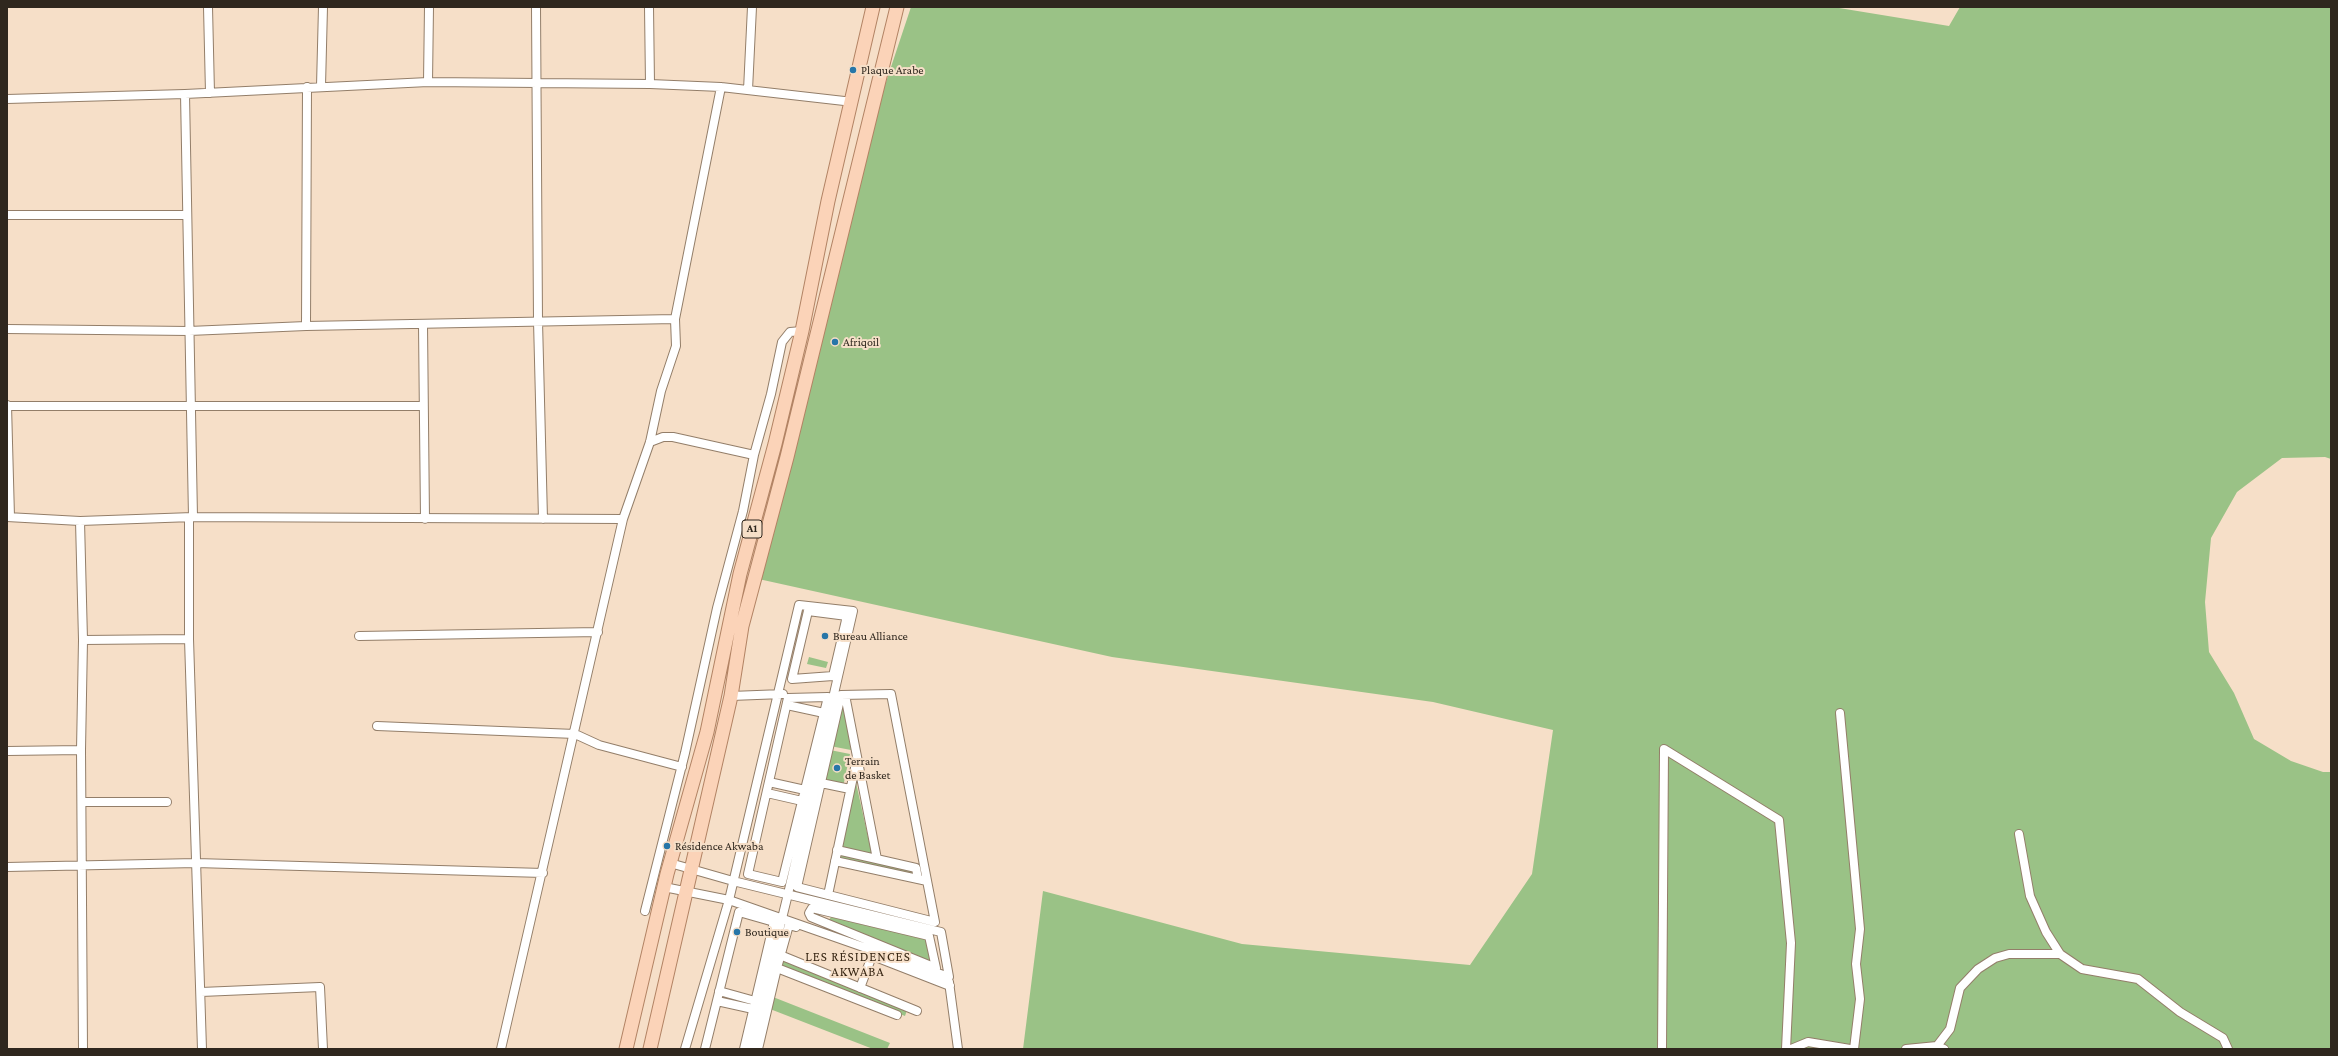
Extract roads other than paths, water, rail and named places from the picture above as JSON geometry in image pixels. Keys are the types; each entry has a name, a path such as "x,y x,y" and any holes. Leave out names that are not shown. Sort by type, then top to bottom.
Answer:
{"main road":[{"name":"A1","path":"626,1049 670,863 707,732 740,574 775,444 802,331 828,201 873,7"},
{"name":"A1","path":"650,1049 731,696 742,626 787,457 897,7"}],"street":[{"path":"208,7 210,93"},
{"path":"321,86 323,7"},
{"path":"428,82 429,7"},
{"path":"536,7 538,321 543,519"},
{"path":"649,7 650,84"},
{"path":"748,90 752,7"},
{"path":"7,99 210,93 321,86 428,82 650,84 721,87 852,102"},
{"path":"306,326 307,87"},
{"path":"501,1049 575,734 623,519 650,442 661,391 676,346 675,319 721,87"},
{"path":"185,94 191,406 189,639 202,1049"},
{"path":"7,215 187,215"},
{"path":"7,329 190,331 306,326 423,325 538,321 675,319"},
{"path":"423,325 425,518"},
{"path":"646,911 682,767 717,608 743,511 754,455 775,381 782,342 790,332 802,331"},
{"path":"423,406 7,406 9,517 80,521 191,517 623,519"},
{"path":"650,442 664,438 674,438 754,455"},
{"path":"80,521 83,640 81,750 83,865 83,1049"},
{"path":"685,1049 729,900 799,606 853,611 836,692 750,1049"},
{"path":"808,611 847,616 833,676 792,678 808,611"},
{"path":"359,636 598,632"},
{"path":"83,640 189,639"},
{"path":"731,696 896,690 949,977 958,1049"},
{"path":"891,694 935,922 797,887 821,783 841,695 891,694"},
{"path":"845,695 877,859"},
{"path":"828,697 824,713 782,882 748,874 788,698 828,697"},
{"path":"787,704 824,713"},
{"path":"1840,713 1860,929 1856,964 1860,999 1854,1049"},
{"path":"377,726 575,734 599,745 682,767"},
{"path":"1662,1049 1664,749 1779,820 1791,943 1786,1049"},
{"path":"7,751 81,750"},
{"path":"828,895 857,758"},
{"path":"769,782 805,790"},
{"path":"821,783 850,789"},
{"path":"767,793 802,801"},
{"path":"82,802 167,802"},
{"path":"2018,834 2030,896 2046,932 2060,954 2082,969 2138,979 2180,1012 2223,1038 2228,1049"},
{"path":"838,850 916,868 918,879"},
{"path":"7,867 196,862 543,873"},
{"path":"835,862 927,881"},
{"path":"670,863 941,932"},
{"path":"664,887 729,900 949,977"},
{"path":"812,908 929,936 936,968 810,917 810,910 812,908"},
{"path":"705,1049 739,912 774,922 744,1049"},
{"path":"758,1049 780,955 789,925 950,986"},
{"path":"1906,1049 1941,1047 1950,1029 1960,988 1978,969 1995,958 2009,954 2060,954"},
{"path":"780,955 917,1011"},
{"path":"860,988 872,956"},
{"path":"777,968 897,1015"},
{"path":"201,992 320,987 323,1049"},
{"path":"719,991 754,1005"},
{"path":"717,1001 754,1005"},
{"path":"1791,1049 1808,1042 1850,1049"}],"place":[{"name":"Plaque Arabe","path":"853,70"},
{"name":"Afriqoil","path":"835,342"},
{"name":"Bureau Alliance","path":"825,636"},
{"name":"Terrain de Basket","path":"837,768"},
{"name":"Résidence Akwaba","path":"667,846"},
{"name":"Boutique","path":"737,932"}],"district":[{"name":"LES RÉSIDENCES AKWABA","path":"858,964"}]}
